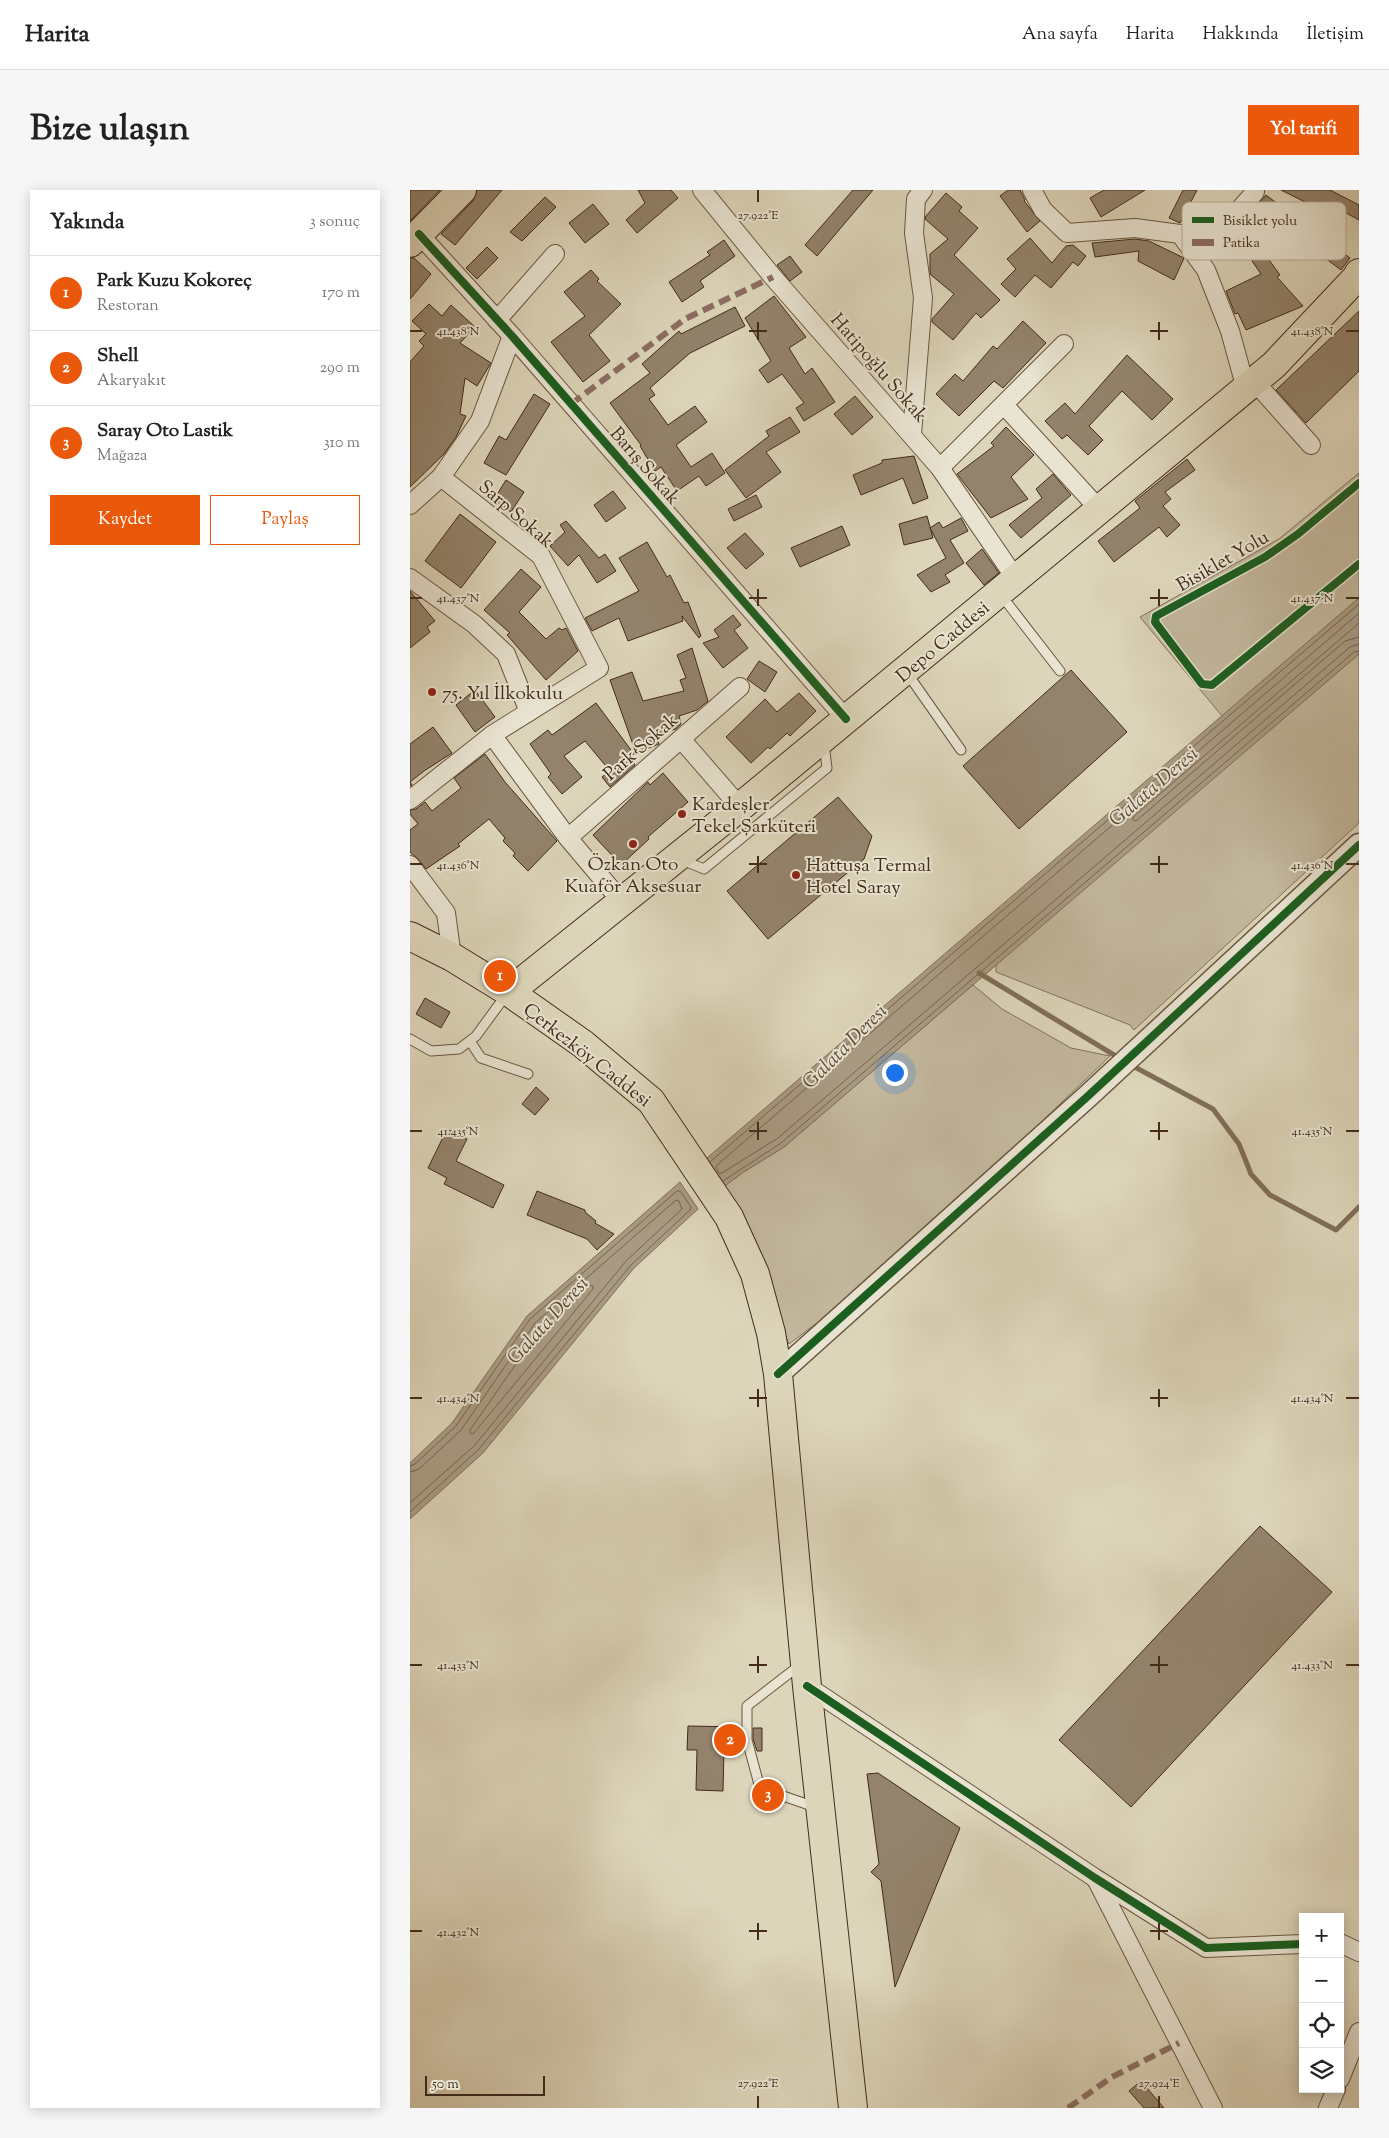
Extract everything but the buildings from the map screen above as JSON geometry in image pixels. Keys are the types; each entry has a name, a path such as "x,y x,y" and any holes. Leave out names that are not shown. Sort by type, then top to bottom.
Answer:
{"main road":[{"path":"414,239 462,190"},
{"name":"Depo Caddesi","path":"509,992 678,858 1274,365 1359,273"},
{"name":"Çerkezköy Caddesi","path":"410,936 452,957 509,992 583,1044 651,1101 729,1217 755,1274 771,1333 778,1374 806,1674 853,2108"}],"street":[{"name":"Hatipoğlu Sokak","path":"702,190 773,277 940,468 1008,586"},
{"path":"912,434 923,298 914,233 916,199 922,190"},
{"path":"1032,190 1043,210 1067,233 1135,228 1180,234 1182,237"},
{"path":"1246,202 1255,192"},
{"name":"Barış Sokak","path":"414,239 512,336 846,719"},
{"path":"497,320 555,254"},
{"path":"1199,260 1206,270 1250,385 1311,445"},
{"path":"410,505 441,477 480,421 512,336"},
{"path":"940,468 1064,344"},
{"path":"1004,405 1099,509"},
{"name":"Sarp Sokak","path":"441,477 541,556 599,668 529,712"},
{"path":"410,578 474,624 506,654 529,712 492,735 410,800"},
{"name":"Park Sokak","path":"568,838 740,687"},
{"path":"492,735 568,838 622,902"},
{"path":"681,739 740,807"},
{"path":"778,1374 1147,1043 1359,845"},
{"path":"410,865 446,913 452,957"},
{"path":"806,1674 1095,1878 1206,1948 1299,1944"},
{"path":"1095,1878 1213,2108"},
{"path":"1344,1942 1359,1940"},
{"path":"1344,1945 1359,1952"},
{"path":"1344,2069 1359,2032"},
{"path":"1328,2108 1334,2093"}],"lane":[{"path":"1008,586 1060,671"},
{"path":"905,671 962,750"},
{"path":"678,858 704,869 820,775 827,768 823,738"},
{"path":"410,1039 431,1050 459,1049 476,1036 509,992"},
{"path":"470,1041 481,1058 528,1074"},
{"path":"806,1674 747,1706 746,1740 760,1788 820,1809"}],"shaded area":[{"path":"1359,473 1359,598 1222,716 1140,617 1279,539"},
{"path":"1359,654 1359,823 1134,1030 1130,1025 996,972 996,964"},
{"path":"973,985 1002,1009 1071,1048 1110,1056 886,1271 789,1344 748,1244 718,1191 742,1173 784,1147"}],"water":[{"name":"Galata Deresi","path":"1359,598 1359,654 784,1147 742,1173 718,1191 700,1164"},
{"name":"Galata Deresi","path":"680,1182 698,1209 634,1268 483,1453 410,1519 410,1463 452,1423 527,1316"}],"waterway":[{"path":"979,973 1119,1058"},
{"path":"1131,1065 1213,1109 1239,1144 1251,1174 1270,1195 1336,1230 1359,1207"}],"marked path":[{"path":"571,404 685,319 773,277"},
{"path":"1068,2108 1112,2077 1179,2043"}],"cycle path":[{"path":"419,234 512,336 846,719"},
{"name":"Bisiklet Yolu","path":"1359,483 1298,534 1265,557 1156,616 1155,622 1202,684 1212,685 1359,564"},
{"path":"778,1374 1088,1096 1359,845"},
{"path":"807,1686 1095,1878 1206,1948 1299,1944"}],"place":[{"name":"75. Yıl İlkokulu","path":"432,692"},
{"name":"Kardeşler Tekel Şarküteri","path":"682,814"},
{"name":"Özkan Oto Kuaför Aksesuar","path":"633,844"},
{"name":"Hattuşa Termal Hotel Saray","path":"796,875"},
{"name":"Park Kuzu Kokoreç","path":"500,976"},
{"name":"Shell","path":"730,1740"},
{"name":"Saray Oto Lastik","path":"768,1795"}]}
